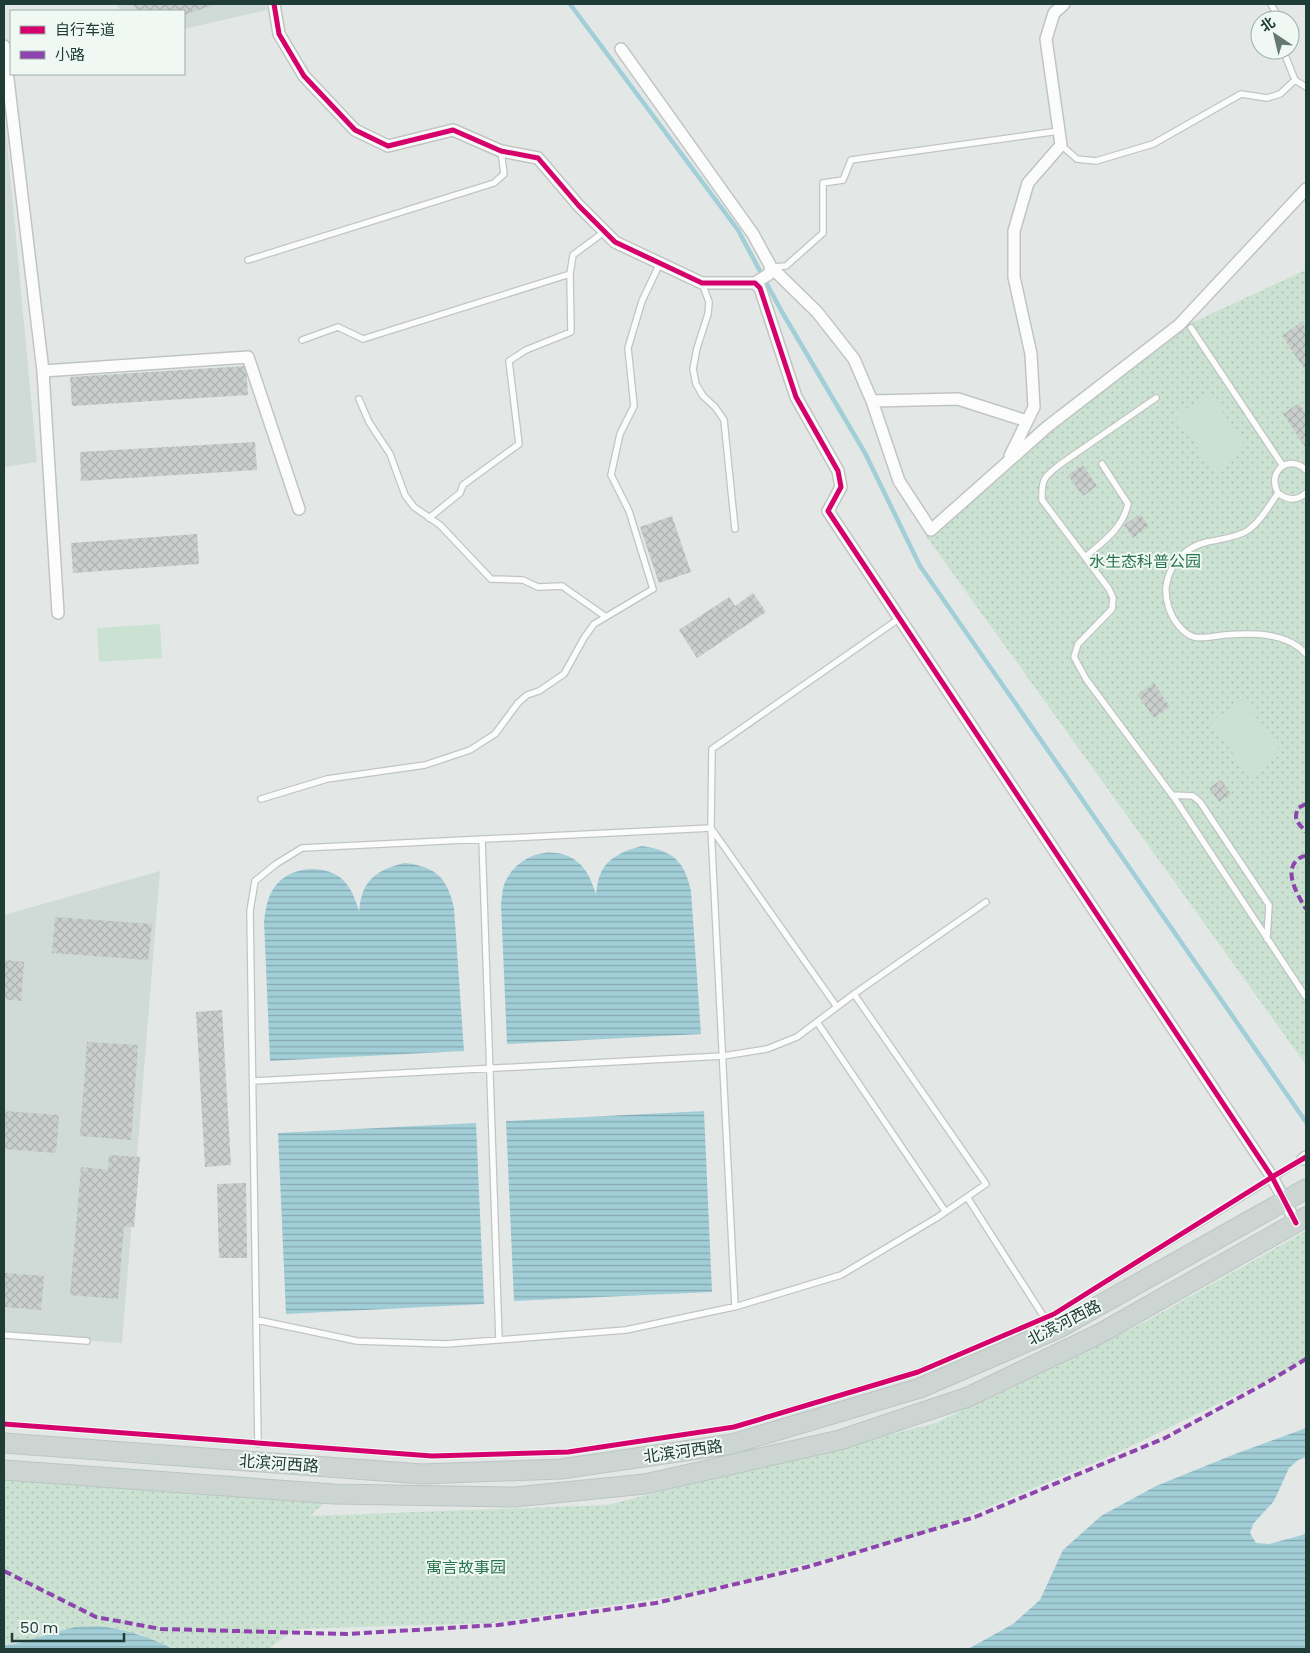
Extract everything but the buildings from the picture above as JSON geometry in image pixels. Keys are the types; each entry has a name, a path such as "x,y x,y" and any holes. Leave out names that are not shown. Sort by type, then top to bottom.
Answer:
{"main road":[{"name":"北滨河西路","path":"4,1443 422,1474 561,1469 732,1444 920,1388 1059,1328 1306,1189"},
{"name":"北滨河西路","path":"4,1470 343,1494 514,1497 645,1484 840,1440 968,1397 1101,1333 1301,1220"}],"street":[{"path":"274,4 279,34 304,76 354,130 388,146 453,130 501,151 538,158 579,206 615,242 702,284 755,283 770,270"},
{"path":"1007,462 1034,407 1031,363 1014,277 1014,231 1028,183 1061,145 1046,39 1054,13 1064,4"},
{"path":"4,46 43,370 58,613"},
{"path":"622,49 753,234 770,270 817,312 854,359 872,401 899,481 931,530 1047,427 1179,325 1306,189"},
{"path":"755,283 760,288 796,396 838,471 841,487 828,510 1272,1177 1284,1201 1301,1220"},
{"path":"43,370 248,357 300,509"},
{"path":"872,401 958,400 1027,421"}],"lane":[{"path":"1287,60 1295,80 1306,87"},
{"path":"1061,145 1077,159 1096,161 1153,144 1241,94 1267,98 1280,94 1295,80"},
{"path":"770,270 786,266 823,233 822,183 844,180 851,160 1059,131"},
{"path":"248,260 494,183 504,174 501,151"},
{"path":"429,518 460,493 463,485 519,444 509,361 526,350 571,332 570,274 572,255 604,232"},
{"path":"261,799 327,779 424,765 470,750 495,734 518,703 527,695 539,691 564,674 594,624 653,589 629,511 611,475 620,434 634,406 628,348 642,302 660,263"},
{"path":"302,340 338,328 363,339 570,274"},
{"path":"702,284 709,302 708,314 697,348 693,369 696,384 703,396 724,420 735,529"},
{"path":"1191,328 1283,466"},
{"path":"1156,398 1048,473 1041,484 1042,500 1109,589 1113,598 1112,609 1078,644 1074,657 1086,679 1172,795 1306,998"},
{"path":"359,399 369,422 390,454 405,495 414,508 440,525 491,579 524,580 538,587 562,586 606,617"},
{"path":"1306,470 1294,463 1283,466 1275,475 1274,481 1278,493 1289,499 1302,497 1306,493"},
{"path":"1085,557 1115,532 1125,515 1128,504 1102,464"},
{"path":"1278,493 1257,522 1246,532 1200,544 1184,553 1174,562 1167,585 1167,601 1173,618 1187,634 1195,637 1236,634 1276,637 1297,645 1306,654"},
{"path":"735,1307 711,828 712,750 900,618"},
{"path":"1172,795 1194,796 1200,802 1269,905 1267,939"},
{"path":"258,1444 250,911 256,881 276,864 302,848 711,828"},
{"path":"711,828 837,1007"},
{"path":"482,839 499,1340"},
{"path":"253,1081 722,1056 767,1049 797,1036 986,902"},
{"path":"257,1320 357,1341 446,1344 499,1340 626,1330 735,1307 841,1275 986,1184 854,994"},
{"path":"817,1022 945,1211"},
{"path":"4,1424 432,1456 568,1452 734,1427 918,1372 1054,1314 1305,1158"},
{"path":"967,1197 1044,1318"},
{"path":"4,1335 87,1341"}],"shaded area":[{"path":"117,4 266,4 267,10 185,29 185,10 120,10"},
{"path":"4,110 37,462 4,467"},
{"path":"160,871 122,1343 4,1335 4,915"}],"green space":[{"name":"水生态科普公园","path":"1306,270 1306,1065 926,536 1049,429 1180,328"},
{"path":"1209,393 1247,448 1214,471 1176,416"},
{"path":"160,624 162,658 99,662 97,628"},
{"path":"1243,699 1282,753 1249,776 1211,722"},
{"name":"寓言故事园","path":"1306,1231 1306,1360 1115,1454 924,1534 688,1594 493,1623 295,1629 269,1649 173,1649 137,1633 43,1637 4,1645 4,1470 334,1494 310,1516 607,1505 936,1423 1143,1323"}],"water":[{"path":"642,846 662,851 676,859 681,864 688,880 691,891 701,1034 507,1044 501,904 503,887 509,875 526,859 548,853 559,853 570,857 583,867 590,878 596,894 602,871 610,860 628,850"},
{"path":"405,863 425,867 438,875 444,881 451,897 454,908 464,1051 270,1061 264,921 268,899 274,888 288,875 297,871 317,869 327,871 346,883 353,894 359,911 365,888 373,877 391,867"},
{"path":"704,1111 712,1292 514,1301 506,1121"},
{"path":"476,1123 484,1304 286,1314 278,1133"},
{"path":"1306,1428 1306,1457 1298,1460 1289,1468 1274,1501 1253,1524 1250,1533 1256,1543 1269,1544 1306,1534 1306,1649 968,1649 1013,1624 1040,1600 1063,1550 1101,1516 1156,1486"},
{"path":"98,1626 137,1634 173,1649 4,1649 4,1645 15,1644 75,1627"}],"waterway":[{"path":"570,4 738,230 782,312 865,453 920,566 1306,1122"}],"marked path":[{"path":"1306,804 1298,808 1296,816 1297,821 1306,832"},
{"path":"1306,856 1296,861 1292,872 1294,885 1306,909"},
{"path":"4,1571 96,1617 161,1629 347,1634 498,1625 656,1603 807,1567 975,1517 1165,1438 1306,1359"}],"cycle path":[{"path":"274,4 279,34 304,76 355,130 388,146 453,130 501,151 538,158 579,206 615,242 702,283 755,283 760,288 796,397 838,471 841,487 828,511 1272,1177 1296,1223"},
{"path":"4,1424 432,1456 568,1452 734,1427 918,1372 1054,1314 1306,1157"}]}
